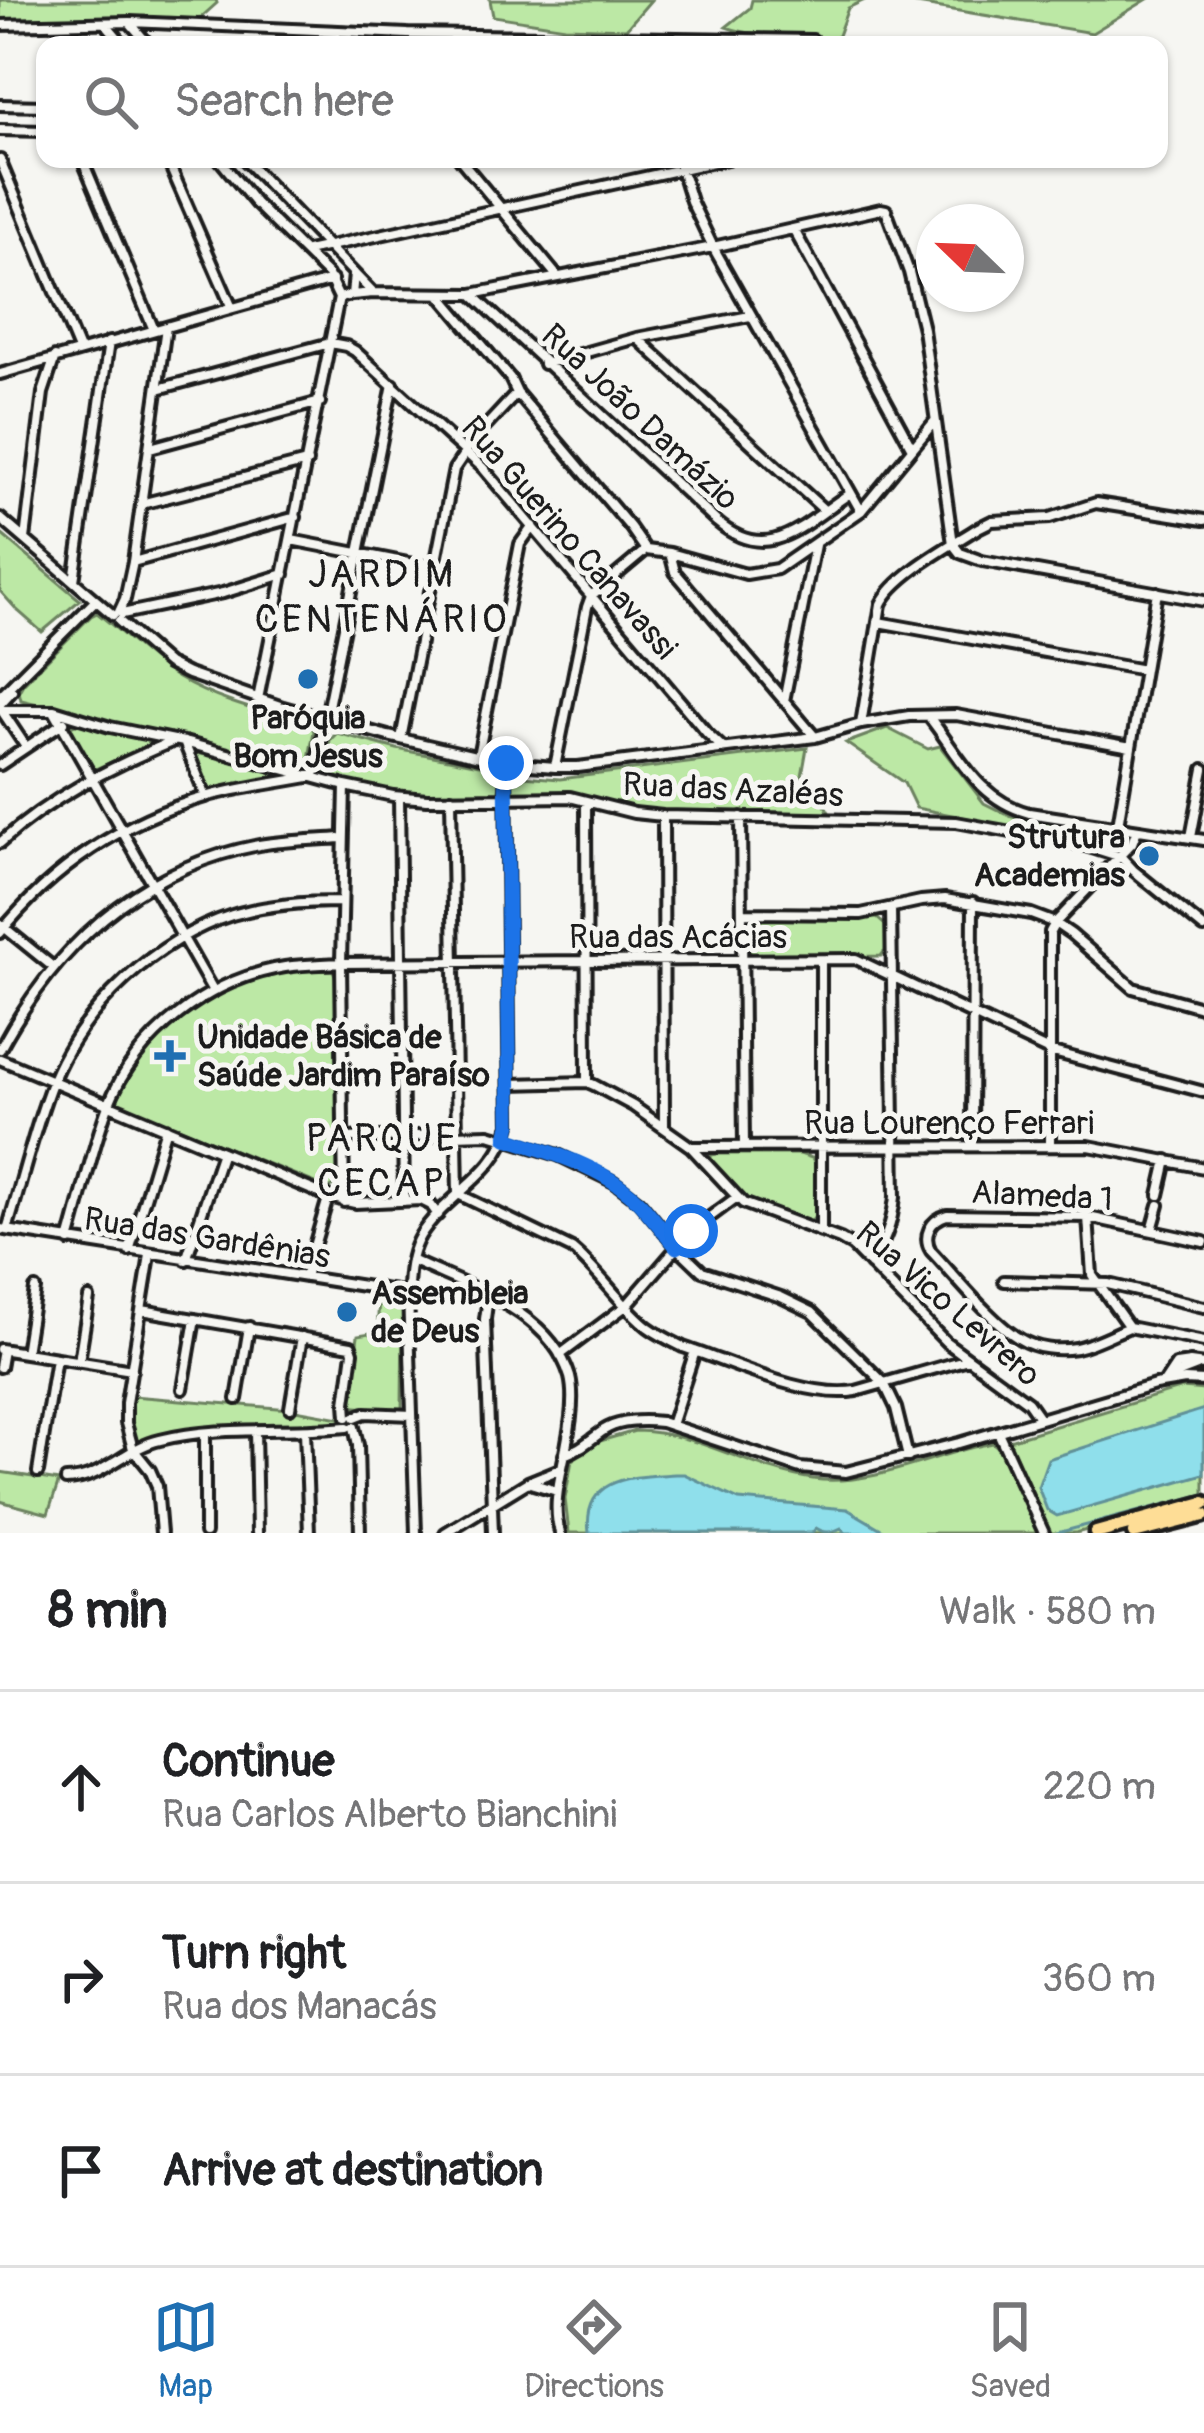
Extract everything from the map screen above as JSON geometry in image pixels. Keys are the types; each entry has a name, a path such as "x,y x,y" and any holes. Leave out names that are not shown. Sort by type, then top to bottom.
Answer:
{"main road":[{"path":"1134,1533 1158,1530 1201,1510"},
{"path":"1096,1533 1201,1510"}],"street":[{"path":"105,22 117,36"},
{"path":"130,22 142,36"},
{"path":"0,25 130,22 485,36"},
{"path":"0,105 36,106"},
{"path":"0,130 36,131"},
{"path":"0,160 79,350"},
{"path":"86,168 154,330"},
{"path":"171,168 232,308"},
{"path":"226,168 255,203 307,251 332,280 339,298 258,699"},
{"path":"252,168 374,292"},
{"path":"468,168 557,276"},
{"path":"307,251 663,168"},
{"path":"680,168 713,247 861,512"},
{"path":"339,298 374,292 472,294 881,209 889,214 923,329 952,544 960,553 982,562 1204,601"},
{"path":"794,230 912,448"},
{"path":"342,261 347,241"},
{"path":"352,295 354,274"},
{"path":"0,374 332,280"},
{"name":"Rua João Damázio","path":"472,294 738,538 770,542 788,535 849,494"},
{"path":"440,295 646,550"},
{"path":"544,364 637,338 750,316"},
{"path":"118,615 134,562 166,327"},
{"path":"637,338 824,510"},
{"path":"74,581 109,342"},
{"path":"158,389 330,343"},
{"name":"Rua Guerino Canavassi","path":"330,343 355,351 465,451 724,749"},
{"path":"25,539 43,393 55,357"},
{"path":"53,967 1,928 55,878 122,828 206,797 314,776 393,384"},
{"path":"400,739 454,469 518,393"},
{"path":"150,448 320,402"},
{"path":"555,767 591,596 646,550 735,571 777,569 861,512 935,421"},
{"path":"141,504 307,462"},
{"path":"861,724 881,604 890,587 952,544 992,521 1050,518 1096,502 1204,520"},
{"path":"134,562 296,517"},
{"path":"0,518 95,602 118,615 168,664 188,674 324,719 506,763 578,767 815,737 888,718 956,715 1131,747"},
{"path":"478,756 514,569 520,544 533,526"},
{"path":"291,540 434,568"},
{"path":"784,702 815,544"},
{"path":"670,553 675,572 815,737"},
{"path":"118,615 223,593 284,574"},
{"path":"1118,826 1156,592"},
{"path":"26,747 1,702 95,602"},
{"path":"138,613 140,638"},
{"path":"878,622 1144,670"},
{"name":"Rua das Azaléas","path":"1,702 54,710 399,797 556,796 663,816 956,822 1083,845 1120,856 1204,928"},
{"path":"54,710 213,991"},
{"path":"928,716 996,800 1029,812 1204,839"},
{"path":"0,765 60,723 76,718"},
{"path":"795,740 799,719"},
{"path":"700,752 707,733"},
{"path":"0,843 92,778 180,742 206,797"},
{"path":"416,1533 408,1293 411,1260 418,1240 495,1158 510,1124 506,763"},
{"path":"1191,837 1204,769"},
{"path":"344,1202 345,787"},
{"path":"399,797 404,1201"},
{"path":"451,798 458,1194"},
{"path":"510,1084 587,1082 586,803"},
{"path":"663,816 664,1126"},
{"path":"741,817 744,1147"},
{"path":"1050,1144 1048,939 1054,923 1132,843 1136,830"},
{"path":"0,1049 53,967 101,919 152,884 178,870 259,845 342,838"},
{"path":"742,913 861,914 921,901 973,902 1054,923 1133,988 1204,1008"},
{"path":"3,1230 53,1082 67,1052 98,1009 154,956 230,915 301,902 342,902"},
{"path":"972,1145 973,902"},
{"path":"870,1265 892,1223 891,908"},
{"path":"821,960 821,1232"},
{"name":"Rua das Acácias","path":"69,1241 109,1104 133,1065 161,1030 213,991 286,967 861,960 1049,1051 1204,1092"},
{"path":"0,1059 328,1197 344,1202 427,1202 439,1215"},
{"name":"Rua Vico Levrero","path":"587,1082 664,1126 752,1208 846,1242 951,1346 1028,1402 1040,1419"},
{"path":"129,1251 166,1128"},
{"path":"343,1138 489,1135 558,1155 614,1182 639,1202 702,1271 812,1312 884,1383 896,1408 908,1457"},
{"name":"Rua Lourenço Ferrari","path":"691,1147 1050,1144 1089,1146 1204,1168"},
{"path":"186,1260 222,1152"},
{"path":"1152,1229 1168,1160"},
{"path":"458,1194 572,1249 650,1328 695,1351 838,1394 968,1359"},
{"path":"305,1277 328,1197"},
{"path":"560,1355 628,1305 691,1231 736,1197"},
{"name":"Alameda 1","path":"1129,1327 1080,1347 1043,1348 1021,1340 927,1243 931,1225 946,1215 1088,1217 1204,1242"},
{"path":"1088,1217 1090,1268 1129,1327 1204,1342"},
{"name":"Rua das Gardênias","path":"3,1230 408,1293"},
{"path":"151,1255 126,1423 133,1449 157,1486 161,1533"},
{"path":"411,1260 529,1320 560,1355 571,1380 572,1399 557,1490 560,1533"},
{"path":"1004,1281 1096,1283 1204,1307"},
{"path":"25,1353 35,1289"},
{"path":"488,1297 493,1533"},
{"path":"80,1362 89,1298"},
{"path":"142,1310 351,1346 346,1402 358,1444 360,1533"},
{"path":"184,1389 195,1318"},
{"path":"237,1399 249,1327"},
{"path":"290,1408 302,1336"},
{"path":"941,1368 951,1346"},
{"path":"0,1367 2,1350 132,1370"},
{"path":"671,1425 695,1351"},
{"path":"38,1472 56,1358"},
{"path":"1168,1382 1176,1365 1201,1365"},
{"path":"564,1455 587,1446 602,1431 649,1420 784,1464 846,1472 1168,1382 1204,1382"},
{"path":"66,1480 88,1478 153,1441 205,1433 305,1431 351,1422 365,1413 412,1415"},
{"path":"255,1431 257,1533"},
{"path":"305,1431 309,1533"},
{"path":"998,1432 1044,1533"},
{"path":"205,1433 206,1533"},
{"path":"568,1438 587,1446"},
{"path":"446,1533 528,1482 562,1468"},
{"path":"528,1482 557,1490"},
{"path":"1180,1533 1201,1510"}],"green space":[{"path":"0,0 217,3 197,21 0,20"},
{"path":"490,0 651,0 626,29 565,27 493,16"},
{"path":"752,0 865,0 848,8 838,36 778,36 726,27 750,8"},
{"path":"893,0 1146,0 1092,33"},
{"path":"0,533 80,600 42,632 0,591"},
{"path":"97,613 193,686 311,726 309,758 302,767 21,700 23,684"},
{"path":"78,723 156,742 93,770 71,731"},
{"path":"887,728 928,749 940,746 984,803 1012,817 1113,834 1123,844 1115,847 916,808 904,783 846,743"},
{"path":"337,733 495,768 502,776 498,794 420,796 342,781 325,767 330,740"},
{"path":"807,748 800,787 820,796 831,816 633,813 568,794 510,793 511,775 560,779"},
{"path":"193,752 277,772 278,776 209,792"},
{"path":"877,918 886,926 887,948 881,956 757,958 746,944 748,927 757,919"},
{"path":"333,970 337,981 337,1181 330,1189 116,1102 154,1041 199,1000 288,971"},
{"path":"711,1155 812,1158 815,1217 809,1224 746,1203 711,1164"},
{"path":"379,1299 403,1304 402,1412 348,1406 358,1335 377,1332"},
{"path":"1182,1388 1204,1390 1204,1498 1076,1533 1050,1533 1009,1440"},
{"path":"132,1396 290,1409 340,1418 341,1427 211,1430 136,1442 129,1422"},
{"path":"635,1431 680,1437 790,1475 836,1480 881,1474 993,1443 1038,1533 569,1533 565,1499 572,1460 600,1441"},
{"path":"0,1472 59,1481 48,1514 0,1501"}],"water":[{"path":"1204,1409 1204,1474 1057,1516 1047,1510 1038,1487 1048,1459"},
{"path":"684,1474 739,1500 847,1509 888,1533 816,1528 812,1533 589,1533 589,1514 602,1490 628,1479"}],"waterway":[{"path":"1057,1533 1204,1494"}],"place":[{"name":"Paróquia Bom Jesus","path":"308,679"},
{"name":"Strutura Academias","path":"1149,856"},
{"name":"Unidade Básica de Saúde Jardim Paraíso","path":"170,1056"},
{"name":"Assembleia de Deus","path":"347,1312"}],"district":[{"name":"JARDIM CENTENÁRIO","path":"382,596"},
{"name":"PARQUE CECAP","path":"382,1160"}],"route":[{"path":"506,763 507,1138 558,1155 614,1182 639,1202 677,1247 691,1231"}]}
